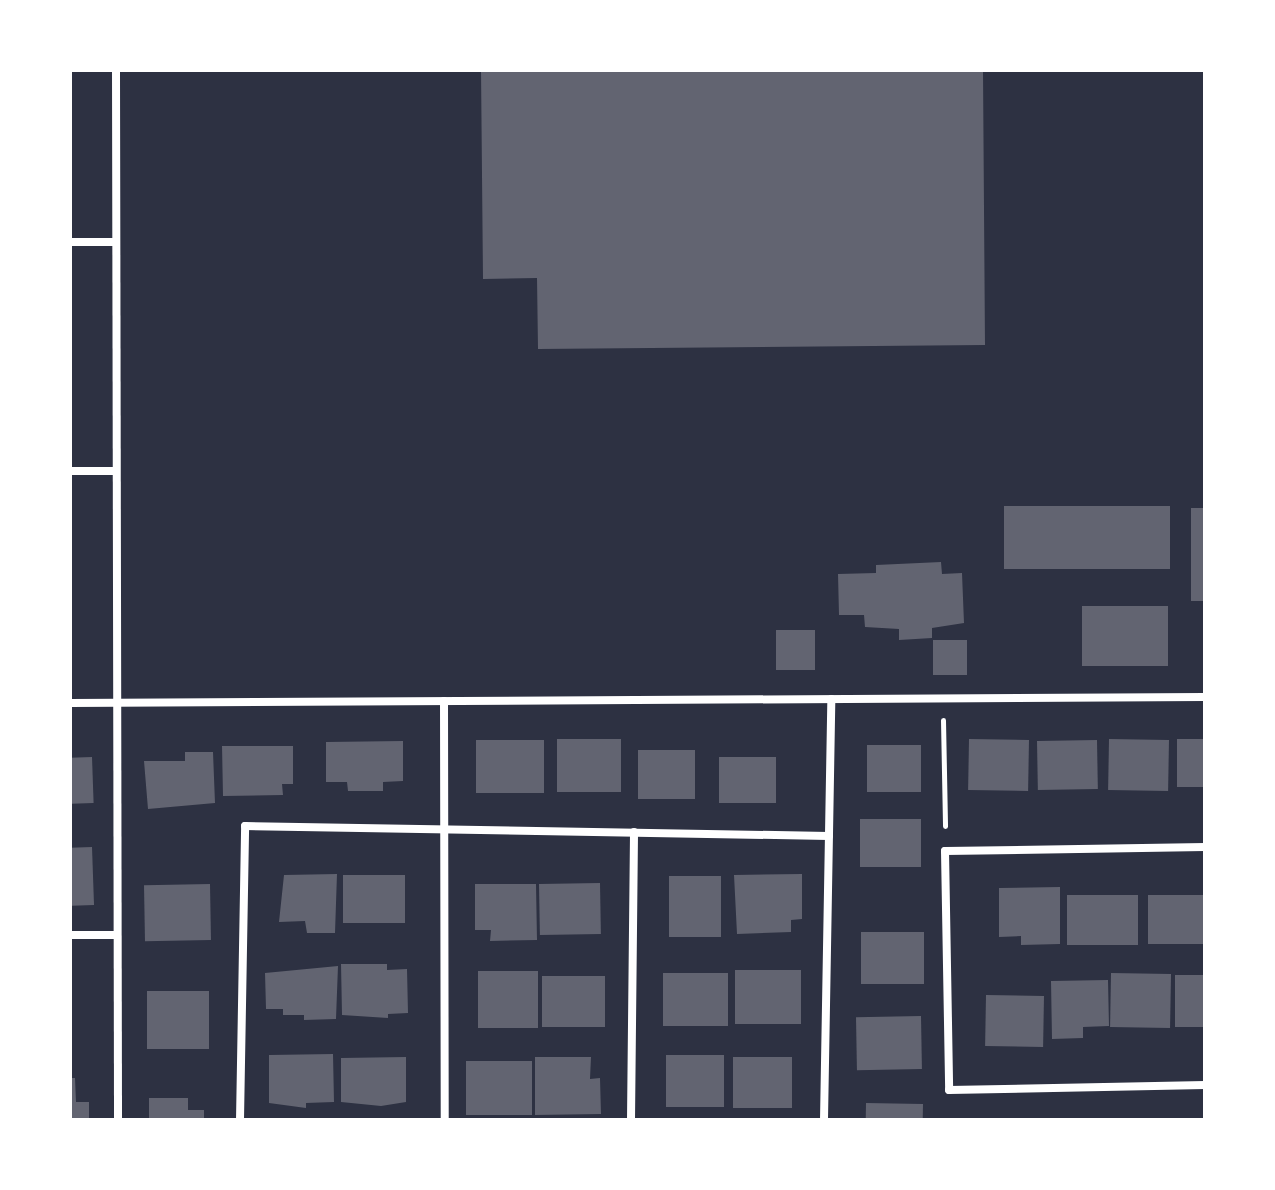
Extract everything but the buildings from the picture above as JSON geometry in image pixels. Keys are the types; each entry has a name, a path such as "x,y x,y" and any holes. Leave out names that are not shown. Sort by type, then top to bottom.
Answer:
{"street":[{"path":"116,70 118,1120"},
{"path":"70,242 116,242"},
{"path":"70,471 116,471"},
{"path":"70,703 1205,697"},
{"path":"824,1120 831,699"},
{"path":"444,701 445,1120"},
{"path":"240,1120 245,826 829,836"},
{"path":"631,1120 634,832"},
{"path":"1205,847 945,851 949,1090 1205,1085"},
{"path":"70,935 117,935"}],"path":[{"path":"943,699 945,851"}]}
